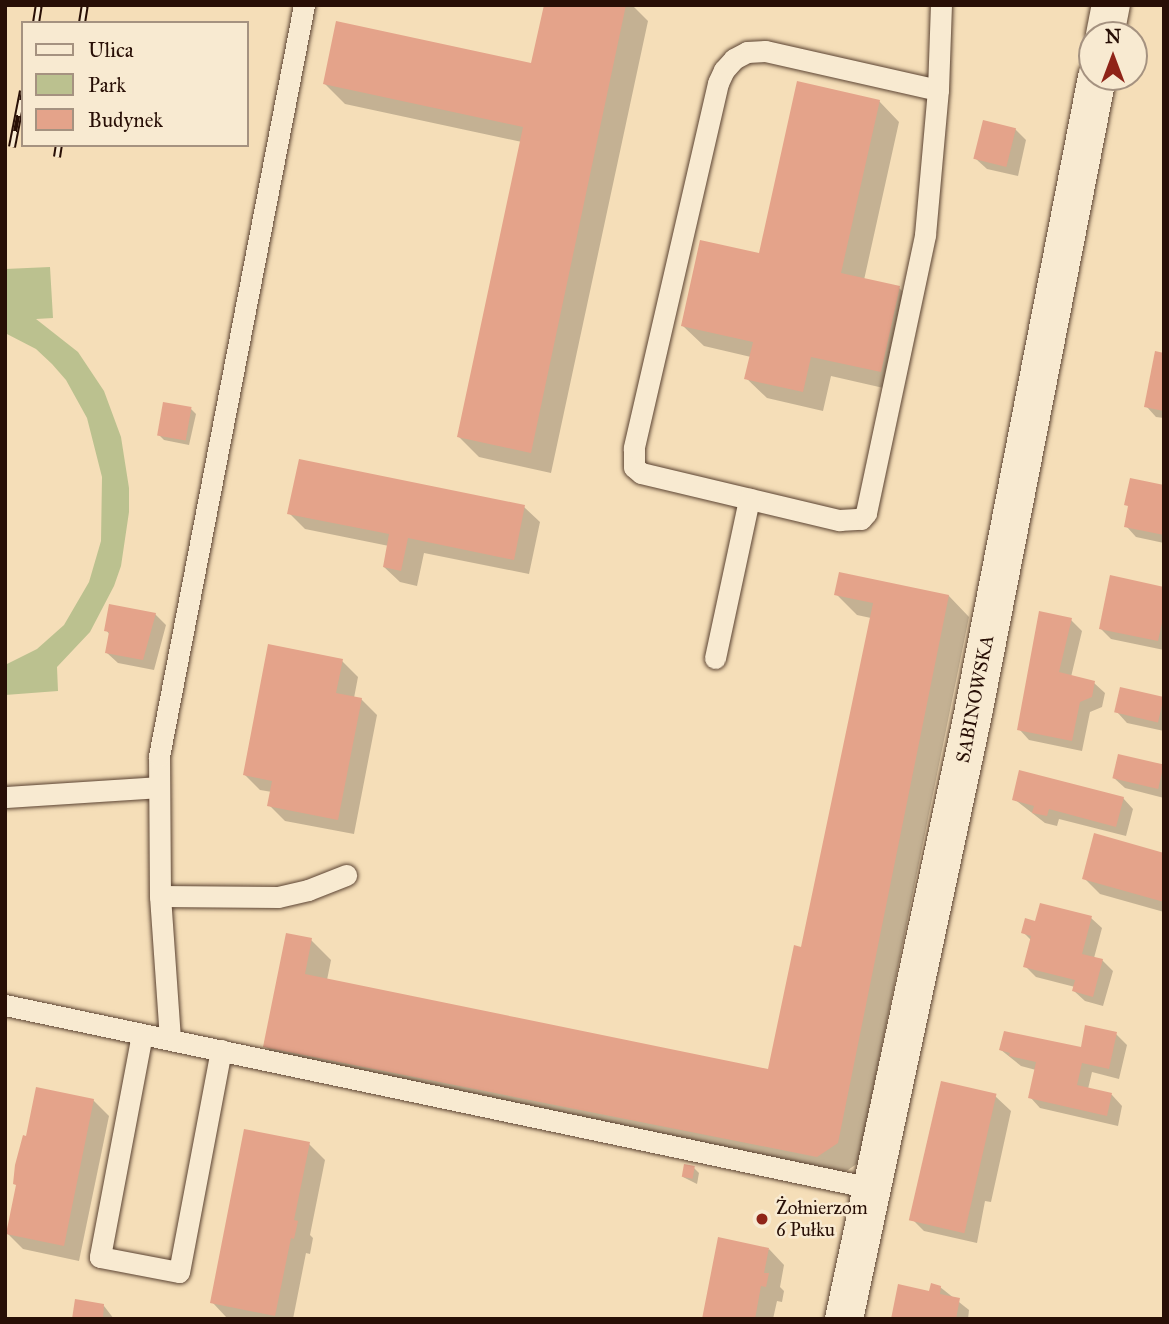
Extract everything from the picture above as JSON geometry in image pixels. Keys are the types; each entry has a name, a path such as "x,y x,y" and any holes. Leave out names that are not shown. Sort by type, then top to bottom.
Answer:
{"street":[{"name":"SABINOWSKA","path":"844,1319 973,714 1094,91"}],"lane":[{"path":"170,1039 160,896 158,788 164,723 304,5"},
{"path":"938,90 765,51 747,52 734,59 721,76 633,457 634,467 650,477 851,522 861,519 866,513 925,235 938,90 941,5"},
{"path":"715,658 749,499"},
{"path":"5,797 158,788"},
{"path":"160,896 278,897 308,890 346,875"},
{"path":"5,1005 872,1188"},
{"path":"142,1034 100,1257 179,1272 221,1050"}],"green space":[{"path":"50,267 53,318 36,319 78,352 104,391 121,437 129,488 129,512 121,566 114,586 90,632 57,667 58,691 5,695 5,665 37,649 64,625 89,582 101,541 102,477 87,418 66,380 52,364 36,349 5,333 5,269"}],"building":[{"path":"544,5 626,5 531,453 457,437 523,127 323,84 336,21 531,63"},
{"path":"797,81 880,100 841,273 900,286 881,372 811,357 803,392 744,379 753,342 681,326 700,240 759,253"},
{"path":"983,120 1016,128 1006,167 973,159"},
{"path":"1155,351 1164,353 1164,411 1144,407"},
{"path":"163,402 192,407 186,441 157,435"},
{"path":"299,459 525,505 514,560 408,538 401,571 383,567 389,534 287,514"},
{"path":"1130,478 1164,485 1164,535 1124,527 1128,506 1124,505"},
{"path":"839,572 949,595 838,1143 817,1157 263,1047 286,933 312,938 305,974 768,1069 794,945 801,947 873,603 834,595"},
{"path":"1110,575 1164,587 1164,614 1158,641 1099,629"},
{"path":"109,604 156,613 143,660 105,653 109,632 104,631"},
{"path":"1039,611 1072,618 1059,672 1095,681 1092,697 1080,702 1072,741 1017,730"},
{"path":"268,644 343,659 336,693 362,698 338,820 267,806 272,781 243,775"},
{"path":"1120,687 1164,697 1158,722 1114,712"},
{"path":"1118,754 1164,765 1158,789 1112,778"},
{"path":"1019,770 1124,797 1116,827 1049,809 1047,816 1032,813 1034,806 1012,800"},
{"path":"1094,833 1164,853 1164,902 1082,879"},
{"path":"1040,903 1092,916 1082,954 1103,959 1093,997 1072,991 1075,980 1023,967 1031,936 1021,933 1025,918 1035,921"},
{"path":"1085,1025 1117,1032 1109,1069 1082,1063 1077,1085 1112,1093 1107,1116 1028,1098 1036,1062 1009,1056 1010,1053 999,1050 1004,1031 1081,1047"},
{"path":"941,1081 997,1094 964,1233 909,1220"},
{"path":"36,1087 94,1099 64,1246 6,1234 16,1185 13,1184 15,1165 23,1135 26,1136"},
{"path":"244,1129 310,1142 294,1220 298,1221 294,1239 291,1238 275,1316 210,1303"},
{"path":"684,1164 695,1166 693,1179 682,1177"},
{"path":"718,1237 769,1248 764,1273 769,1273 766,1287 761,1286 755,1319 702,1319"},
{"path":"931,1283 941,1286 940,1294 960,1298 956,1319 891,1319 898,1284 929,1291"},
{"path":"75,1299 104,1304 103,1319 72,1319"}],"railway":[{"path":"36,21 39,5"},
{"path":"82,21 85,5"},
{"path":"12,147 21,101"},
{"path":"57,157 59,147"}],"place":[{"name":"Żołnierzom 6 Pułku","path":"762,1219"}]}
